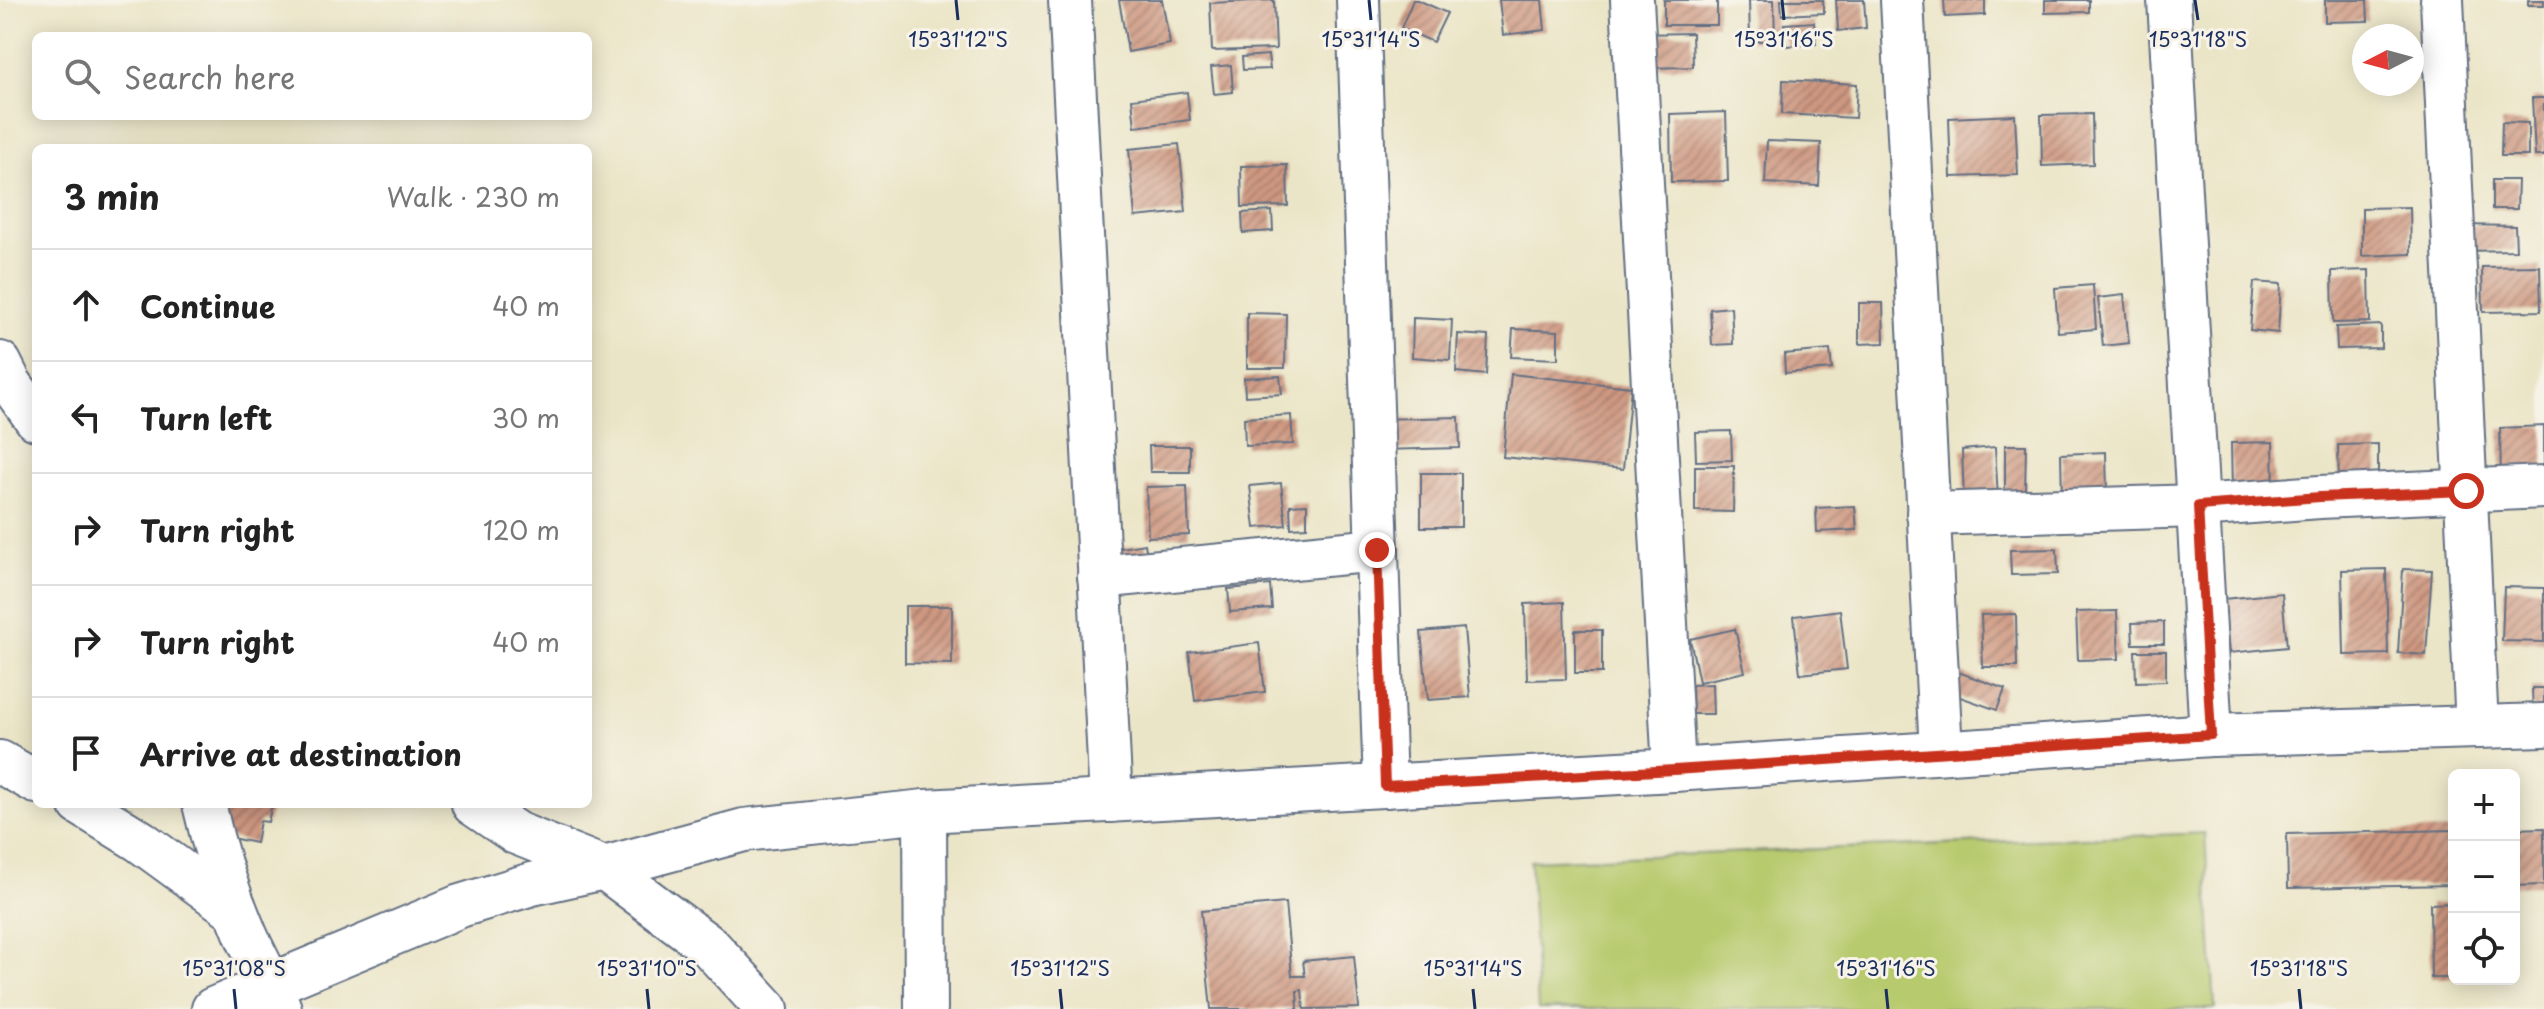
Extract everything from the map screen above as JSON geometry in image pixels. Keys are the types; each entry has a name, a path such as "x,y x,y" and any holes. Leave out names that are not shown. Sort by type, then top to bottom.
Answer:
{"street":[{"path":"1070,0 1111,801"},
{"path":"1358,0 1385,786"},
{"path":"1632,0 1674,770"},
{"path":"1902,0 1941,752"},
{"path":"2169,0 2211,735"},
{"path":"2442,0 2477,727"},
{"path":"0,363 32,413"},
{"path":"1928,514 2198,506 2544,487"},
{"path":"1099,577 1377,550"},
{"path":"213,1009 276,997 460,906 532,884 744,830 925,811 1674,770 2211,735 2544,725"},
{"path":"0,762 32,780"},
{"path":"86,808 140,841 236,911"},
{"path":"205,808 236,911 276,997"},
{"path":"479,808 516,833 604,868 710,947 767,1009"},
{"path":"925,811 926,1009"}],"green space":[{"path":"2205,833 2215,1009 1538,1009 1530,861"}],"building":[{"path":"1119,0 1162,0 1170,44 1128,52"},
{"path":"1274,0 1276,49 1212,51 1210,3"},
{"path":"1413,0 1447,13 1433,42 1401,28"},
{"path":"1499,0 1542,0 1545,30 1503,35"},
{"path":"1664,0 1717,0 1717,25 1664,25"},
{"path":"1749,0 1774,0 1775,41 1750,41"},
{"path":"1781,0 1823,0 1824,13 1782,15"},
{"path":"1836,0 1864,0 1866,28 1838,31"},
{"path":"1944,0 1985,0 1985,15 1945,17"},
{"path":"2045,0 2089,0 2089,12 2045,13"},
{"path":"2325,0 2367,0 2368,21 2325,22"},
{"path":"2528,0 2544,0 2544,5 2528,5"},
{"path":"1814,22 1816,44 1786,46 1784,24"},
{"path":"1692,33 1693,67 1641,68 1639,34"},
{"path":"1268,55 1270,69 1243,70 1242,57"},
{"path":"1231,65 1233,92 1214,94 1211,67"},
{"path":"1783,80 1857,84 1855,118 1782,114"},
{"path":"1187,92 1190,120 1135,127 1132,99"},
{"path":"2532,98 2544,98 2544,156 2535,156"},
{"path":"1726,112 1728,181 1671,182 1670,114"},
{"path":"2092,114 2093,164 2042,166 2041,115"},
{"path":"2015,115 2018,175 1951,177 1949,118"},
{"path":"2502,122 2528,123 2528,156 2501,156"},
{"path":"1767,141 1821,143 1819,186 1765,183"},
{"path":"1179,144 1186,212 1135,217 1129,149"},
{"path":"1287,165 1288,206 1242,207 1241,166"},
{"path":"2492,180 2518,180 2517,209 2492,209"},
{"path":"2410,207 2411,254 2362,256 2362,208"},
{"path":"1272,211 1273,231 1243,233 1242,213"},
{"path":"2461,225 2515,226 2516,250 2461,251"},
{"path":"2540,266 2541,311 2483,312 2482,267"},
{"path":"2369,270 2370,322 2333,323 2332,271"},
{"path":"2254,282 2281,284 2278,333 2250,330"},
{"path":"2093,285 2096,329 2058,332 2055,288"},
{"path":"2124,295 2129,343 2103,346 2098,298"},
{"path":"1859,303 1883,303 1884,343 1859,344"},
{"path":"1731,307 1733,344 1712,345 1710,309"},
{"path":"1247,313 1286,314 1285,368 1247,368"},
{"path":"1413,318 1452,320 1450,360 1412,357"},
{"path":"2381,325 2381,348 2337,349 2336,327"},
{"path":"1513,329 1558,331 1558,359 1511,357"},
{"path":"1458,334 1488,336 1486,375 1456,372"},
{"path":"1830,350 1832,369 1785,373 1784,354"},
{"path":"1511,374 1631,387 1623,469 1503,457"},
{"path":"1280,376 1282,394 1245,396 1244,378"},
{"path":"1291,415 1293,444 1245,446 1244,418"},
{"path":"1459,417 1460,448 1380,450 1379,419"},
{"path":"2544,426 2544,480 2501,482 2500,428"},
{"path":"1731,431 1732,460 1696,461 1695,432"},
{"path":"2273,442 2274,490 2232,490 2231,443"},
{"path":"2378,444 2378,485 2339,486 2338,445"},
{"path":"2005,445 2026,445 2025,493 2005,493"},
{"path":"1149,446 1190,446 1190,472 1150,472"},
{"path":"1995,447 1998,498 1964,500 1962,450"},
{"path":"2106,452 2107,497 2062,498 2061,454"},
{"path":"1695,466 1734,466 1733,512 1695,511"},
{"path":"1421,473 1461,473 1461,527 1421,527"},
{"path":"1281,483 1286,525 1255,528 1250,486"},
{"path":"1187,486 1189,535 1148,537 1146,487"},
{"path":"1307,504 1307,527 1291,528 1290,505"},
{"path":"1855,506 1857,530 1817,532 1816,508"},
{"path":"1145,544 1149,565 1103,551"},
{"path":"2057,549 2058,574 2011,575 2010,550"},
{"path":"2386,569 2388,654 2344,655 2342,570"},
{"path":"2403,569 2432,570 2426,655 2398,653"},
{"path":"1270,585 1272,609 1230,612 1228,589"},
{"path":"2504,587 2544,588 2544,642 2502,641"},
{"path":"2282,593 2287,647 2229,653 2224,599"},
{"path":"1564,602 1566,679 1527,680 1525,604"},
{"path":"905,606 952,606 952,664 905,663"},
{"path":"1840,610 1847,669 1800,674 1794,616"},
{"path":"2117,611 2119,659 2078,660 2076,612"},
{"path":"2016,614 2017,667 1983,667 1981,615"},
{"path":"2164,622 2164,644 2133,644 2132,623"},
{"path":"1464,628 1470,697 1428,700 1421,632"},
{"path":"1735,629 1745,672 1699,682 1690,639"},
{"path":"1575,630 1602,630 1602,673 1575,673"},
{"path":"1259,643 1265,692 1195,701 1189,652"},
{"path":"2135,651 2166,651 2166,681 2136,682"},
{"path":"1950,669 2005,689 1997,710 1943,691"},
{"path":"1712,684 1713,714 1693,714 1692,685"},
{"path":"2532,688 2544,688 2544,715 2533,715"},
{"path":"212,808 271,808 268,822 260,821 256,843 207,833"},
{"path":"2544,828 2544,885 2520,886 2520,829"},
{"path":"2448,830 2448,885 2288,888 2287,834"},
{"path":"1285,903 1292,976 1305,976 1303,961 1354,956 1359,1008 1304,1009 1302,990 1297,991 1298,1009 1211,1009 1201,911"},
{"path":"2448,903 2448,978 2431,978 2430,904"}],"route":[{"path":"1377,550 1385,786 2211,735 2198,506 2466,491"}]}
